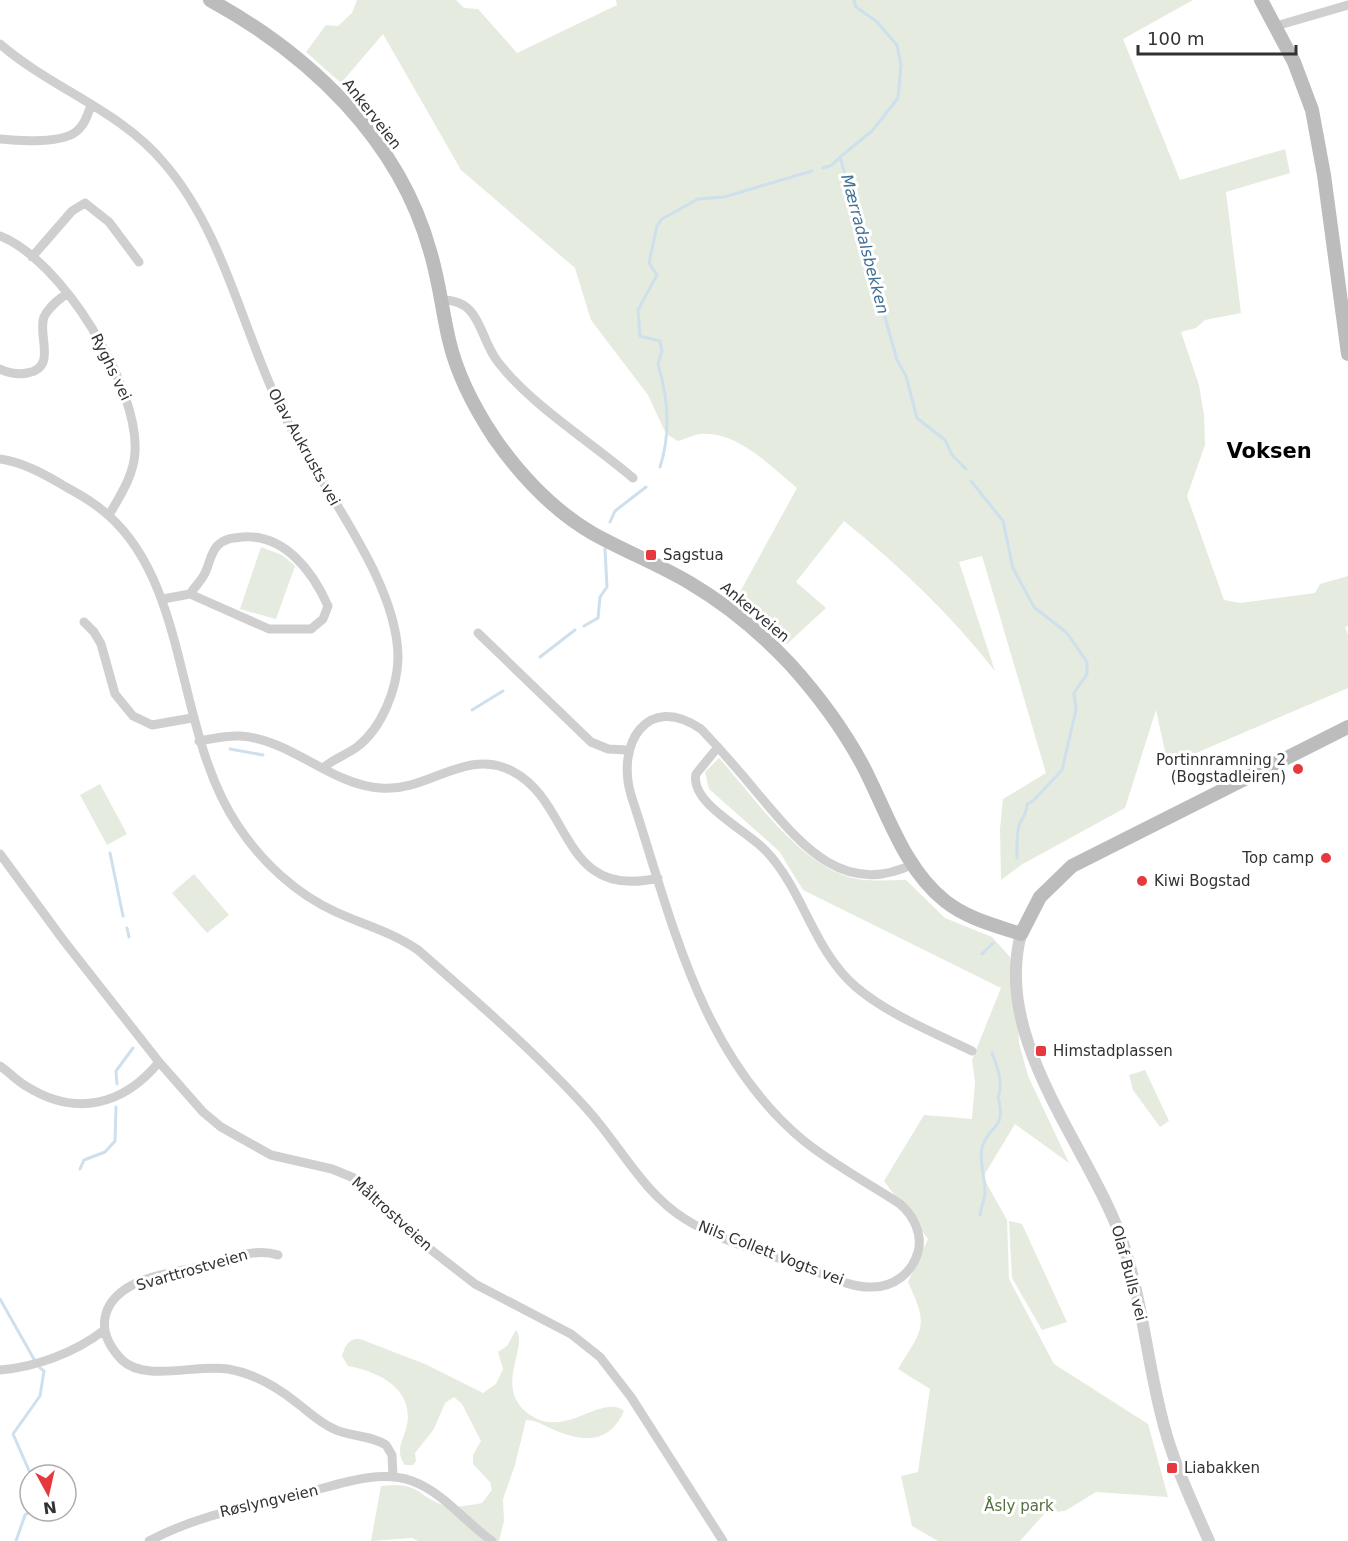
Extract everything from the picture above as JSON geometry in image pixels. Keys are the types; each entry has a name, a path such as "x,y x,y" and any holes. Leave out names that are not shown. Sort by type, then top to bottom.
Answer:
{"main road":[{"name":"Ankerveien","path":"210,0 255,26 290,51 328,85 356,116 391,166 413,205 432,255 449,342 466,388 486,426 517,469 552,504 575,522 694,585 745,622 776,650 838,722 913,864 933,891 955,908 978,921 1021,934"},
{"path":"1261,0 1302,80 1317,133 1348,354"},
{"path":"1021,934 1040,897 1072,866 1348,728"}],"street":[{"path":"1276,27 1348,5"},
{"name":"Olav Aukrusts vei","path":"0,44 45,78 92,105 140,138 164,162 187,195 208,232 287,422 383,590 397,646 397,668 392,691 380,718 367,739 323,768"},
{"path":"0,139 44,140 70,136 80,129 92,105"},
{"path":"32,257 72,211 85,203 118,232 139,262"},
{"name":"Ryghs vei","path":"0,236 32,257 67,293 107,356 127,399 134,425 133,466 109,515"},
{"path":"0,369 25,374 32,373 42,364 45,351 42,328 45,316 67,293"},
{"path":"441,300 456,301 467,306 492,353 515,382 633,478"},
{"name":"Nils Collett Vogts vei","path":"0,459 12,460 48,477 109,515 146,565 163,599 199,741 226,807 267,862 308,896 333,911 394,935 418,950 569,1090 588,1110 650,1190 674,1212 719,1236 849,1283 873,1287 898,1280 913,1265 919,1249 918,1234 909,1213 900,1204 804,1140 765,1104 745,1080 722,1044 700,1000 627,784 625,768 627,750"},
{"path":"163,599 190,594 269,629 311,629 323,619 328,606 318,584 290,552 277,544 247,537 226,538 218,546 204,575 190,594"},
{"path":"84,622 101,644 116,694 133,716 152,726 192,718"},
{"path":"478,633 591,742 608,749 627,750 640,728 652,721 669,718 694,724 718,747 794,836 823,861 842,869 867,874 887,874 913,864"},
{"path":"199,741 232,736 251,737 281,748 351,782 390,789 421,783 465,765 488,765 507,769 530,784 576,853 597,871 625,882 658,878"},
{"path":"718,747 696,774 698,791 706,802 753,838 775,861 816,938 834,963 857,988 875,1001 972,1051"},
{"name":"Måltrostveien","path":"0,854 64,941 159,1062 203,1112 221,1127 271,1155 332,1169 354,1178 430,1249 475,1284 571,1334 591,1348 626,1390 723,1541"},
{"name":"Olaf Bulls vei","path":"1021,934 1017,970 1022,1015 1029,1043 1046,1089 1102,1191 1120,1233 1133,1278 1164,1426 1209,1541"},
{"path":"0,1066 35,1092 57,1101 92,1104 123,1095 145,1080 159,1062"},
{"name":"Svarttrostveien","path":"103,1331 105,1317 114,1302 139,1282 256,1252 278,1255"},
{"path":"0,1370 37,1363 80,1346 103,1331 112,1349 132,1368 148,1371 214,1368 240,1372 262,1381 296,1401 328,1426 386,1445 394,1463 393,1476 410,1480 432,1491 492,1541"},
{"name":"Røslyngveien","path":"149,1541 190,1522 225,1511 362,1479 393,1476"}],"green space":[{"path":"357,0 456,0 464,8 478,9 517,53 617,5 616,0 1193,0 1123,39 1180,180 1285,149 1290,173 1226,192 1241,313 1205,320 1196,328 1181,332 1199,385 1204,415 1205,445 1187,496 1224,600 1240,603 1315,593 1320,584 1348,576 1348,626 1345,627 1348,635 1348,688 1168,765 1156,710 1125,808 1021,865 1001,880 1000,829 1003,799 1046,773 982,556 959,562 995,671 961,630 924,592 844,521 796,582 826,608 787,644 735,601 797,488 753,452 727,438 700,434 678,441 666,434 648,395 591,320 575,268 461,170 383,34 341,83 306,52 326,25 338,26 352,13"},
{"path":"261,547 282,555 295,566 276,619 240,609"},
{"name":"Åsly park","path":"719,758 783,832 821,864 842,874 864,880 906,880 945,918 992,937 1010,957 1017,996 1019,1043 1028,1076 1069,1163 1015,1124 983,1177 1007,1220 1009,1279 1054,1364 1148,1424 1168,1497 1096,1492 1065,1511 1045,1513 1020,1541 938,1541 912,1526 901,1476 918,1472 930,1389 898,1369 918,1335 920,1327 919,1309 908,1282 928,1239 884,1181 924,1115 972,1119 975,1082 972,1060 1001,988 803,890 779,851 709,789 705,772"},
{"path":"100,784 127,834 107,845 80,795"},
{"path":"194,874 229,915 207,933 172,893"},
{"path":"1145,1070 1169,1121 1160,1127 1133,1090 1129,1075"},
{"path":"1009,1221 1022,1224 1067,1322 1042,1330 1012,1278"},
{"path":"516,1330 519,1345 512,1378 513,1389 517,1401 525,1411 539,1420 553,1422 615,1407 624,1411 618,1422 603,1435 584,1438 526,1420 515,1465 503,1499 504,1521 499,1541 418,1541 412,1538 371,1541 381,1486 410,1487 433,1501 452,1507 482,1503 492,1490 490,1482 473,1464 473,1455 481,1441 462,1404 454,1397 445,1403 434,1429 415,1453 416,1461 413,1465 405,1465 400,1450 407,1425 408,1412 405,1401 399,1391 381,1377 348,1366 342,1356 348,1343 360,1339 425,1364 483,1393 496,1384 503,1369 498,1352 507,1346"}],"waterway":[{"name":"Mærradalsbekken","path":"854,0 856,7 876,21 897,45 901,65 898,98 872,131 840,157 897,360 906,376 917,418 945,440 952,455 966,469"},
{"path":"823,168 832,165 840,157"},
{"path":"660,467 667,428 666,402 658,364 662,351 660,341 640,336 638,310 657,275 649,263 657,226 662,219 698,199 724,197 812,171"},
{"name":"Mærradalsbekken","path":"971,481 1003,521 1013,568 1034,607 1067,633 1087,662 1087,674 1074,693 1076,710 1062,770 1033,801 1027,804 1018,831 1017,858"},
{"path":"610,522 615,511 646,487"},
{"path":"584,626 598,618 600,597 607,587 605,549"},
{"path":"540,657 575,630"},
{"path":"472,710 503,691"},
{"path":"230,749 263,755"},
{"path":"110,853 123,916"},
{"path":"127,928 129,937"},
{"name":"Mærradalsbekken","path":"982,954 993,943"},
{"path":"117,1084 116,1071 133,1048"},
{"name":"Mærradalsbekken","path":"980,1215 985,1192 982,1148 1000,1116 998,1097 1000,1081 992,1053"},
{"path":"80,1169 84,1160 105,1152 115,1141 116,1107"},
{"path":"0,1299 35,1361"},
{"path":"26,1463 13,1434 40,1396 44,1371 40,1368"},
{"path":"16,1541 22,1523"}],"place":[{"name":"Sagstua","path":"651,555"},
{"name":"Portinnramning 2 (Bogstadleiren)","path":"1298,769"},
{"name":"Top camp","path":"1326,858"},
{"name":"Kiwi Bogstad","path":"1142,881"},
{"name":"Himstadplassen","path":"1041,1051"},
{"name":"Liabakken","path":"1172,1468"}],"district":[{"name":"Voksen","path":"1269,451"}]}
